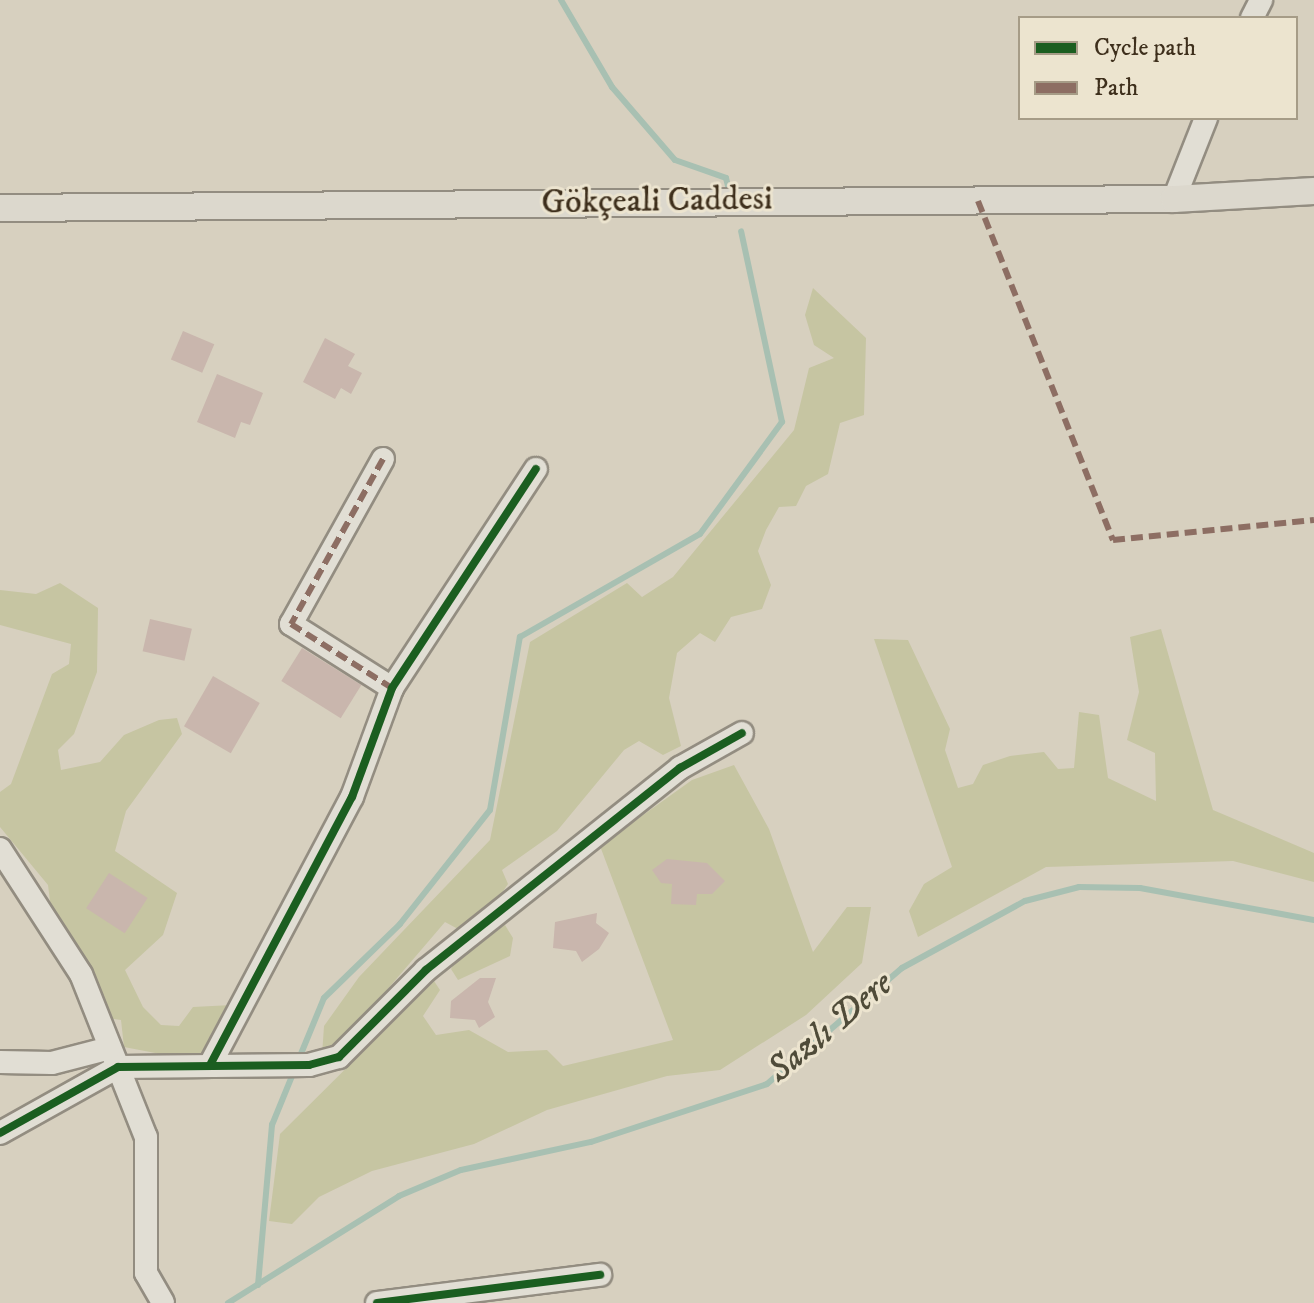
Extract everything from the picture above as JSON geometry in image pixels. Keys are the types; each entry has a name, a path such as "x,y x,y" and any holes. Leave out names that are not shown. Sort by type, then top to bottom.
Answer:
{"main road":[{"name":"Gökçeali Caddesi","path":"0,208 1174,199 1314,191"}],"street":[{"path":"1174,199 1205,120"},
{"path":"383,459 291,624 392,688"},
{"path":"210,1065 352,797 392,688 536,469"},
{"path":"0,1062 52,1063 114,1057 210,1065 309,1065 339,1057 436,962 680,768 742,733"},
{"path":"4,864 81,974 146,1137 146,1273 163,1303"},
{"path":"0,1133 114,1057"},
{"path":"377,1303 600,1275"}],"green space":[{"path":"813,288 866,338 864,415 840,423 828,474 806,486 796,506 779,507 766,530 758,551 771,585 762,609 731,617 715,642 700,633 677,653 669,698 681,746 663,755 639,741 624,750 557,831 502,870 508,884 493,906 458,929 445,922 339,1046 322,1055 324,1026 359,977 490,840 530,642 627,583 642,597 673,577 794,430 809,368 834,358 814,345 805,315"},
{"path":"60,583 98,608 97,672 74,734 58,750 61,770 100,762 124,735 159,720 177,718 182,734 126,811 115,851 177,893 163,935 125,970 143,1007 161,1025 179,1026 193,1007 232,1005 220,1046 197,1061 124,1047 121,1020 107,1018 52,917 48,885 0,827 0,792 11,784 52,674 69,664 71,644 0,625 0,590 36,594"},
{"path":"1161,629 1213,810 1314,853 1314,882 1233,861 1046,867 918,937 909,911 924,884 952,867 874,639 908,640 950,729 945,750 958,788 973,784 983,765 1010,756 1044,752 1058,769 1074,768 1079,712 1099,715 1108,778 1156,801 1155,753 1127,740 1139,692 1130,637"},
{"path":"734,765 769,829 813,952 847,907 871,907 862,963 806,1015 720,1070 667,1076 547,1110 474,1144 372,1171 319,1197 292,1224 269,1221 280,1134 434,981 440,990 423,1016 436,1035 469,1030 508,1052 547,1050 563,1066 673,1040 600,846 692,780"},
{"path":"505,925 513,938 510,956 458,980 451,969 458,956"}],"building":[{"path":"183,331 214,344 202,373 171,360"},
{"path":"325,338 355,354 348,366 362,373 351,394 341,388 335,399 303,382"},
{"path":"217,374 263,393 250,425 241,422 235,438 197,422"},
{"path":"150,619 192,629 184,661 143,651"},
{"path":"302,648 361,685 341,718 281,681"},
{"path":"213,676 260,703 231,753 184,726"},
{"path":"667,859 707,863 725,881 712,894 697,894 696,905 671,904 672,884 661,883 652,870"},
{"path":"109,873 148,898 125,933 86,908"},
{"path":"597,913 596,923 609,933 599,949 582,962 576,951 553,948 555,922"},
{"path":"480,978 496,978 488,1002 495,1017 479,1028 475,1020 450,1018 451,1001"}],"waterway":[{"path":"561,0 612,87 675,160 726,178 730,194"},
{"path":"298,1061 324,998 400,924 490,810 520,637 700,534 782,422 741,231"},
{"name":"Sazlı Dere","path":"228,1303 399,1196 461,1170 591,1142 767,1084 902,968 1025,901 1079,887 1140,888 1314,920"},
{"path":"258,1285 272,1125 294,1071"}],"marked path":[{"path":"978,201 1113,540 1314,520"},
{"path":"383,459 291,624 392,688"}],"cycle path":[{"path":"210,1065 352,797 392,688 536,469"},
{"path":"0,1133 118,1067 309,1065 339,1057 426,970 680,768 742,733"},
{"path":"377,1303 600,1275"}]}
